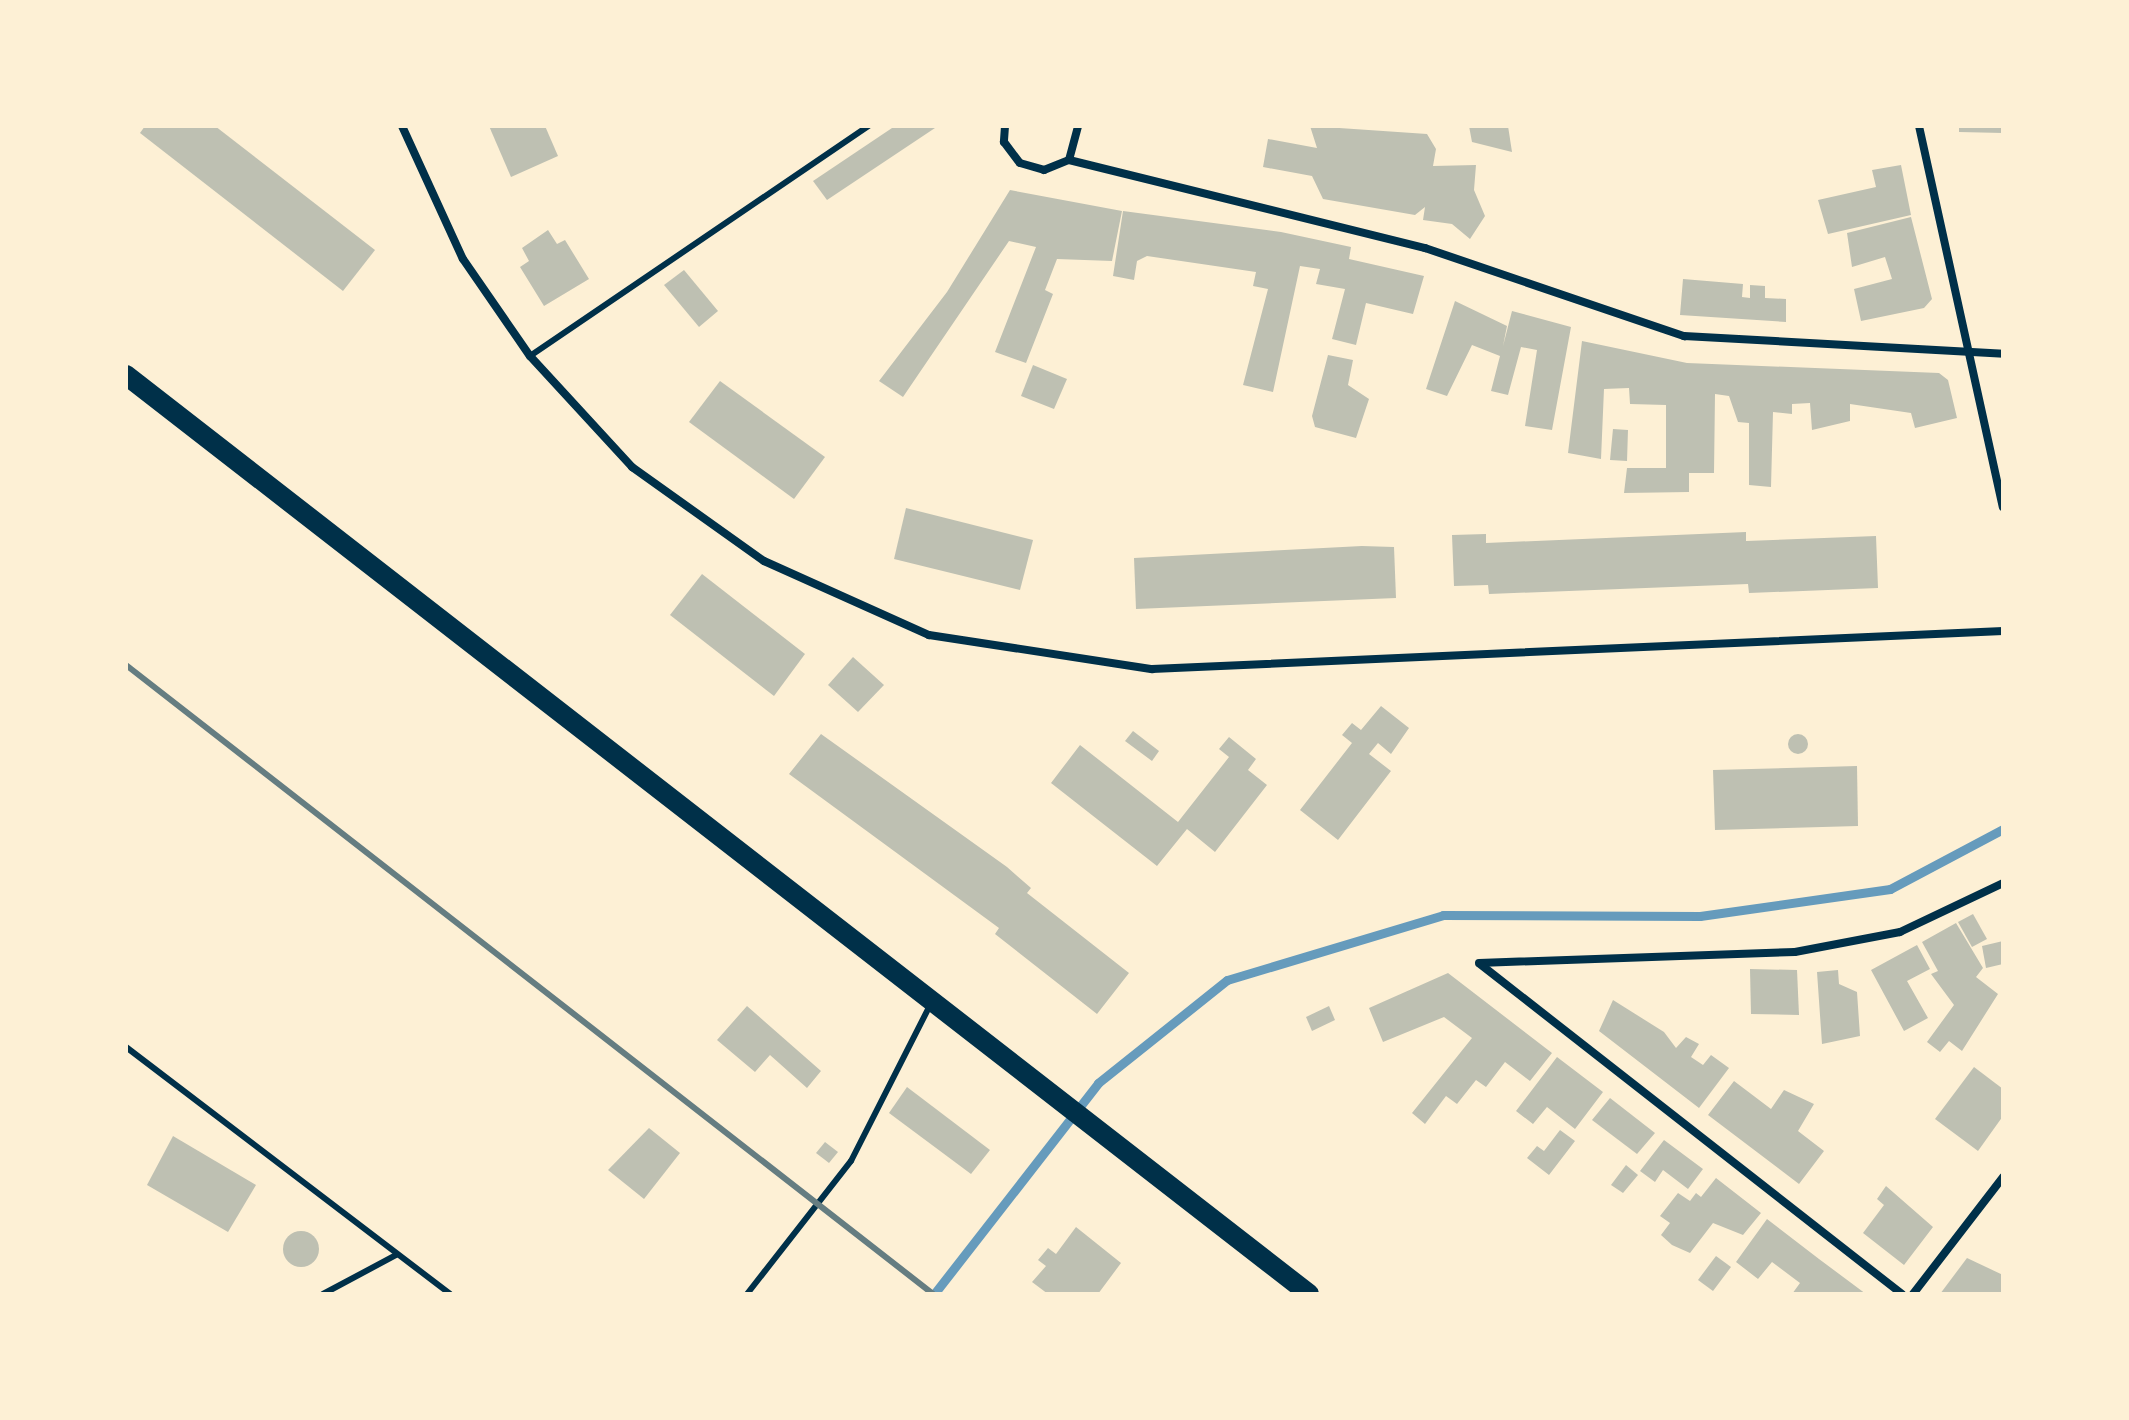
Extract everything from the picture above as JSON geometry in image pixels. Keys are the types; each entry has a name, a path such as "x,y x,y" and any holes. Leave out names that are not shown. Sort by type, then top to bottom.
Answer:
{"main road":[{"path":"126,375 1309,1294"}],"street":[{"path":"402,126 463,259 530,356 632,467 764,561 929,635 1152,669 2003,631"},
{"path":"1005,126 1004,142 1020,163 1044,170 1069,160 1425,248 1684,336 2003,354"},
{"path":"1069,160 1081,136 1078,126"},
{"path":"1919,126 1964,352 2003,507"},
{"path":"1902,1294 1479,963 1795,952 1900,932 2003,883"},
{"path":"1913,1294 2003,1177"}],"lane":[{"path":"530,356 869,126"},
{"path":"747,1294 851,1161 932,1000"},
{"path":"126,1047 450,1294"},
{"path":"323,1294 396,1255"}],"building":[{"path":"145,126 215,126 375,250 343,291 140,133"},
{"path":"489,126 545,126 558,156 511,177"},
{"path":"895,126 938,126 827,200 813,181"},
{"path":"1310,126 1427,134 1436,149 1433,166 1476,165 1474,190 1485,216 1470,239 1452,224 1423,220 1425,207 1415,215 1323,199 1312,176 1263,167 1268,139 1317,148"},
{"path":"1469,126 1508,126 1512,152 1472,142"},
{"path":"1959,126 2003,126 2003,133 1959,132"},
{"path":"1901,165 1911,215 1828,234 1818,200 1876,187 1872,170"},
{"path":"1010,190 1122,211 1112,261 1057,259 1045,290 1053,294 1026,363 995,352 1036,247 1009,241 903,397 879,381 947,292"},
{"path":"1123,211 1281,232 1351,247 1349,259 1424,276 1413,314 1366,303 1356,345 1332,339 1345,289 1316,284 1320,269 1300,266 1273,392 1243,385 1268,289 1253,286 1256,272 1147,256 1137,261 1134,280 1113,276"},
{"path":"1911,217 1932,299 1924,308 1861,321 1854,289 1892,279 1885,257 1852,267 1847,233"},
{"path":"548,230 557,244 565,240 589,279 544,306 520,267 529,261 522,248"},
{"path":"684,270 718,311 699,327 664,285"},
{"path":"1683,279 1743,284 1742,297 1750,298 1750,285 1765,286 1765,298 1786,299 1786,322 1680,315"},
{"path":"1455,301 1507,326 1503,346 1512,311 1571,327 1552,430 1525,426 1537,350 1521,347 1508,395 1491,391 1500,356 1472,345 1447,396 1426,389"},
{"path":"1582,341 1687,363 1939,373 1948,380 1957,418 1915,428 1911,413 1850,404 1850,421 1812,430 1810,403 1792,404 1792,414 1773,412 1771,487 1749,485 1749,423 1738,422 1729,396 1715,394 1714,473 1689,473 1689,492 1624,493 1627,468 1666,468 1666,405 1630,404 1629,388 1604,389 1601,459 1568,453"},
{"path":"1328,355 1353,360 1348,385 1369,399 1356,438 1315,427 1312,416"},
{"path":"1033,365 1067,379 1054,409 1021,396"},
{"path":"720,381 825,457 794,499 689,422"},
{"path":"1613,429 1628,430 1627,461 1610,460"},
{"path":"906,508 1033,540 1020,590 894,559"},
{"path":"1746,532 1746,541 1876,536 1878,588 1749,593 1748,584 1489,594 1488,585 1454,586 1452,535 1486,534 1486,543"},
{"path":"1394,547 1396,598 1136,609 1134,558"},
{"path":"702,574 805,654 774,696 670,615"},
{"path":"853,657 884,685 858,712 828,685"},
{"path":"1381,706 1409,728 1391,754 1378,743 1369,754 1391,771 1338,840 1300,810 1352,743 1342,735 1352,723 1361,730"},
{"path":"1133,731 1159,751 1152,761 1125,741"},
{"path":"821,734 1007,867 1031,888 1027,893 1129,973 1097,1014 995,934 999,928 789,774"},
{"path":"1798,734 1805,737 1808,744 1805,751 1798,754 1791,751 1788,744 1791,737"},
{"path":"1229,737 1256,759 1248,770 1267,785 1215,852 1187,829 1157,866 1051,783 1080,745 1178,822 1229,757 1219,749"},
{"path":"1857,766 1858,826 1715,830 1713,770"},
{"path":"1973,914 1987,939 1972,947 1958,922"},
{"path":"1956,923 1983,968 1976,977 1998,994 1962,1051 1949,1041 1940,1052 1927,1042 1954,1005 1931,974 1938,971 1922,942"},
{"path":"2003,941 2003,964 1986,968 1982,946"},
{"path":"1917,945 1930,969 1907,981 1928,1018 1904,1031 1871,970"},
{"path":"1750,969 1797,970 1799,1015 1751,1014"},
{"path":"1838,970 1839,984 1857,992 1860,1036 1822,1044 1817,972"},
{"path":"1448,973 1552,1053 1530,1081 1505,1062 1486,1087 1476,1080 1457,1104 1446,1096 1425,1124 1412,1113 1472,1038 1444,1017 1383,1042 1369,1008"},
{"path":"1613,1000 1664,1032 1676,1048 1686,1037 1699,1044 1691,1057 1703,1065 1711,1055 1729,1068 1699,1108 1599,1031"},
{"path":"747,1006 821,1071 807,1088 770,1055 755,1072 717,1040"},
{"path":"1329,1006 1335,1020 1312,1031 1306,1017"},
{"path":"1557,1057 1603,1092 1575,1129 1547,1107 1533,1124 1516,1111"},
{"path":"1974,1067 2003,1089 2003,1116 1978,1151 1935,1119"},
{"path":"1734,1081 1771,1109 1784,1090 1814,1104 1798,1131 1824,1151 1799,1184 1708,1115"},
{"path":"907,1087 990,1150 971,1174 889,1113"},
{"path":"1610,1098 1655,1133 1637,1154 1592,1120"},
{"path":"649,1128 680,1153 644,1199 608,1170"},
{"path":"1560,1130 1575,1141 1549,1175 1527,1158 1537,1146 1544,1151"},
{"path":"173,1136 256,1185 228,1232 147,1185"},
{"path":"1664,1140 1703,1169 1688,1189 1663,1170 1655,1182 1640,1171"},
{"path":"825,1142 838,1152 829,1163 816,1153"},
{"path":"1626,1165 1638,1175 1623,1193 1611,1185"},
{"path":"1716,1178 1761,1213 1743,1235 1713,1223 1690,1253 1672,1245 1661,1235 1670,1223 1660,1216 1678,1193 1690,1201 1696,1193 1701,1197"},
{"path":"1886,1186 1933,1227 1904,1265 1863,1233 1884,1205 1877,1199"},
{"path":"1767,1219 1866,1294 1792,1294 1800,1283 1772,1262 1758,1279 1736,1262"},
{"path":"1076,1227 1121,1263 1098,1294 1048,1294 1032,1282 1046,1266 1038,1260 1048,1248 1056,1254"},
{"path":"301,1231 314,1236 319,1249 314,1262 301,1267 288,1262 283,1249 288,1236"},
{"path":"1716,1256 1731,1267 1713,1291 1698,1280"},
{"path":"1967,1258 2003,1275 2003,1294 1940,1294"}],"waterway":[{"path":"934,1294 1098,1083 1227,980 1443,915 1700,916 1890,889 2003,829"}],"railway":[{"path":"126,665 933,1294"}]}
